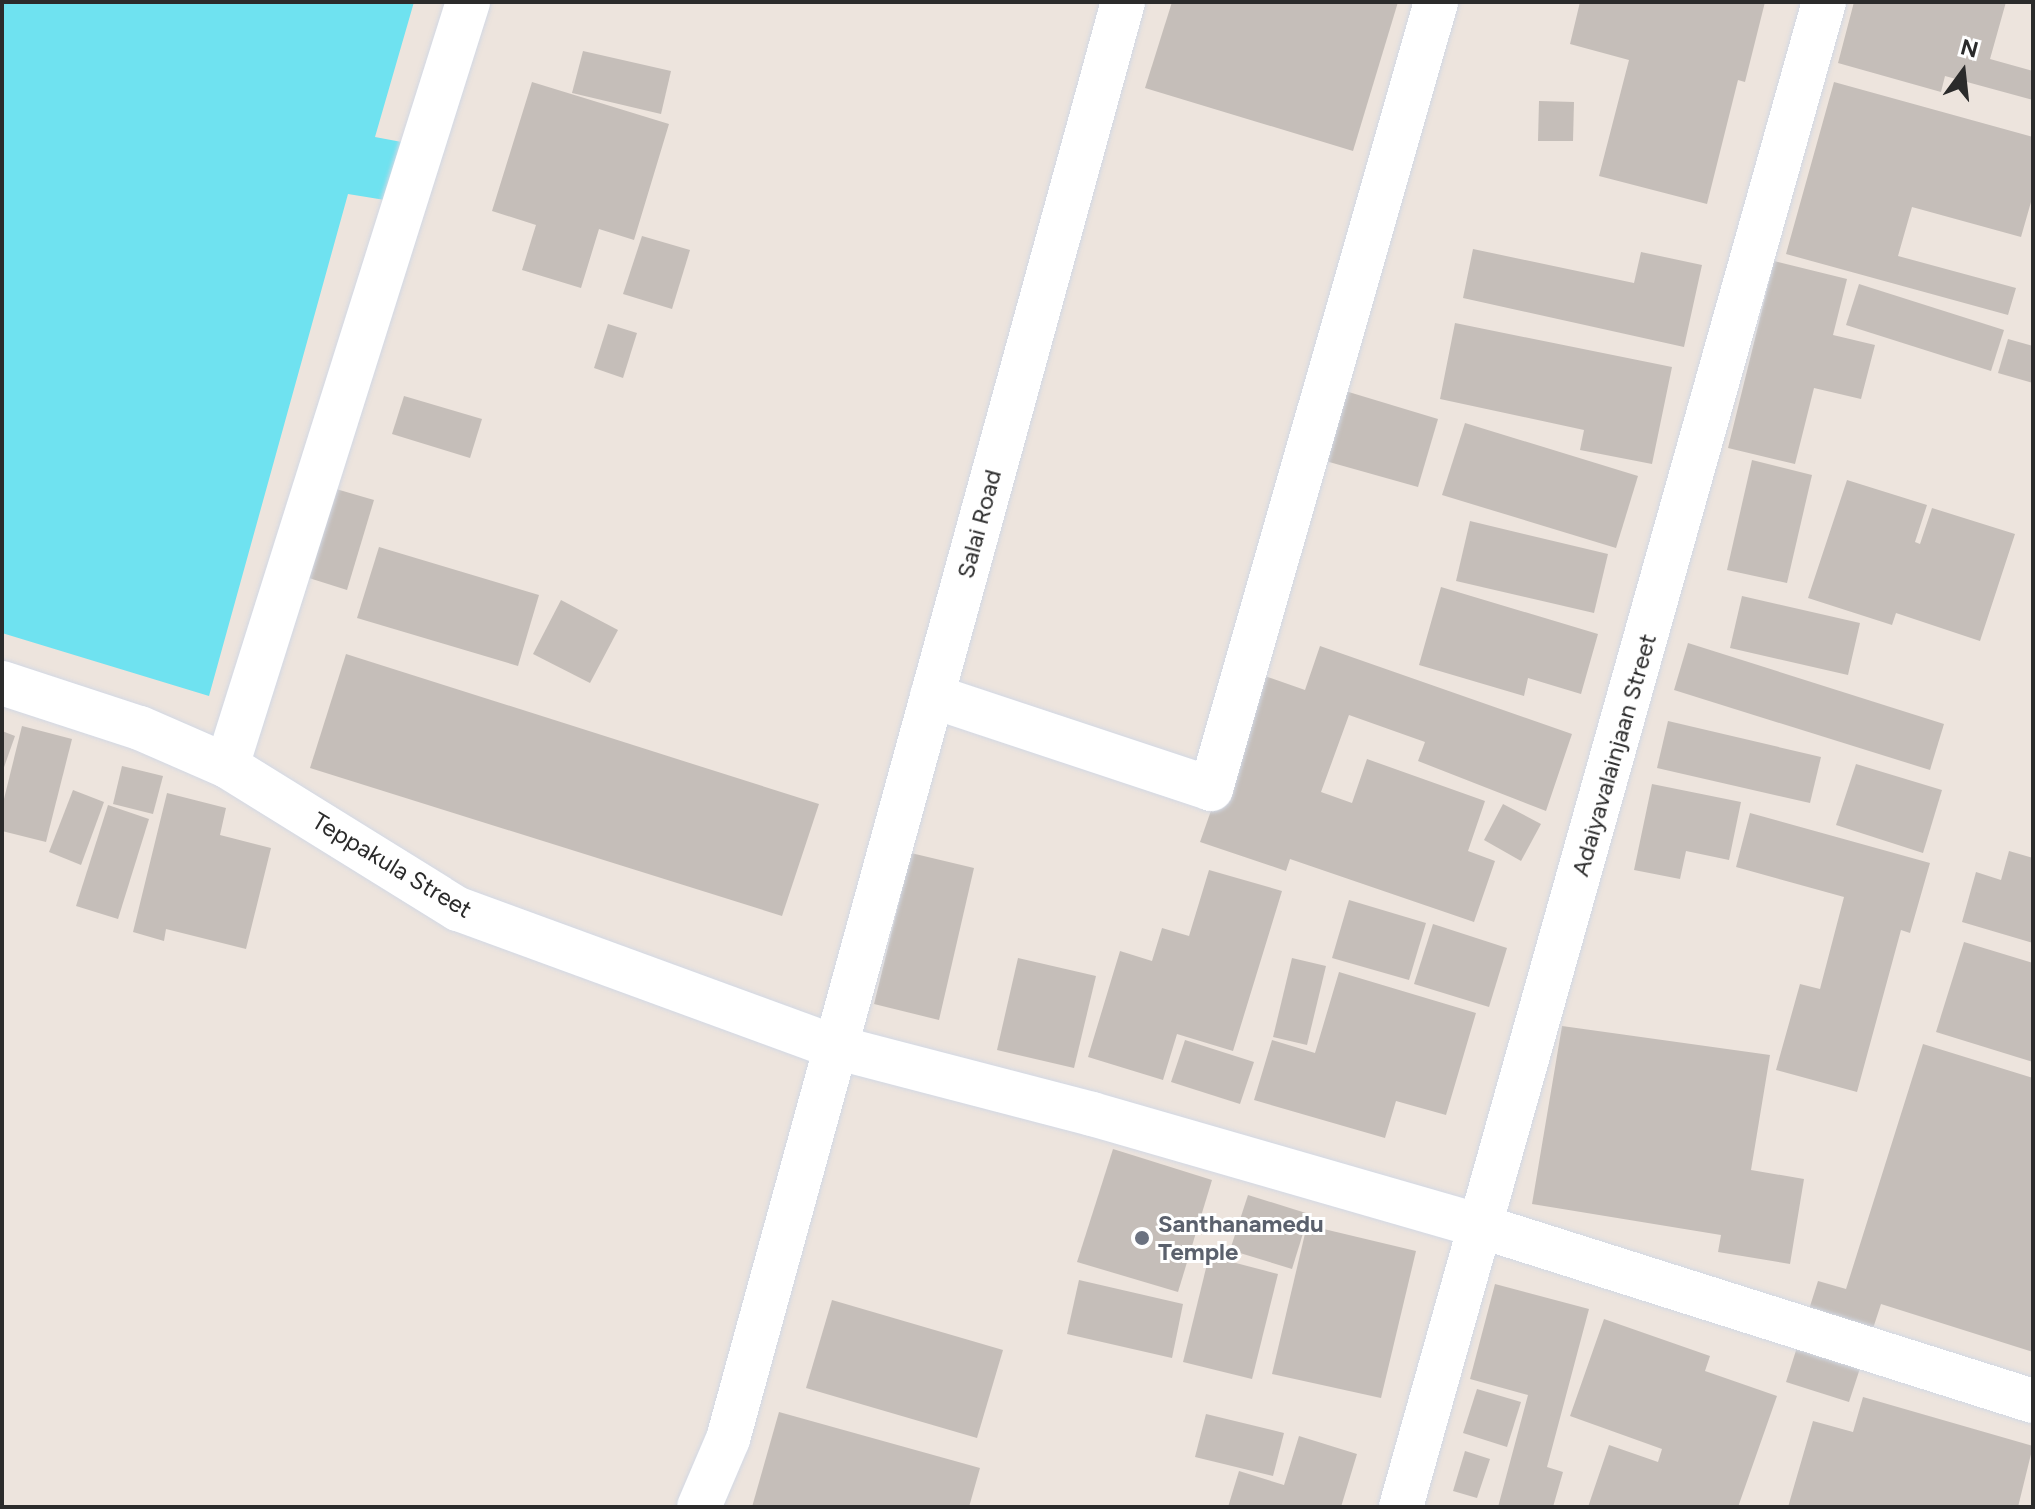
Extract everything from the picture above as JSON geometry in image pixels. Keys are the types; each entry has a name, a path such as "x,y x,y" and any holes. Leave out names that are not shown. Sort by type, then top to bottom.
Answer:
{"street":[{"path":"227,766 468,2"},
{"name":"Salai Road","path":"699,1507 728,1439 1123,2"},
{"path":"932,696 1211,789 1436,2"},
{"name":"Adaiyavalainjaan Street","path":"1401,1507 1483,1227 1824,2"},
{"name":"Teppakula Street","path":"2,683 140,728 227,766 458,909 835,1047 1092,1114 1483,1227 2033,1401"}],"water":[{"path":"2,2 414,2 375,137 407,143 391,201 348,194 209,696 2,633"}],"building":[{"path":"1172,2 1398,2 1353,151 1145,88"},
{"path":"1580,2 1765,2 1745,82 1738,80 1707,204 1599,176 1629,60 1570,44"},
{"path":"1854,2 2006,2 1990,59 2033,71 2033,100 1945,76 1941,92 1838,63"},
{"path":"583,51 671,71 661,114 572,93"},
{"path":"532,82 669,124 634,240 599,229 581,288 522,270 536,225 492,211"},
{"path":"1834,82 2033,137 2033,195 2021,237 1912,207 1898,256 2016,288 2008,315 1786,254"},
{"path":"1539,101 1574,102 1573,141 1538,141"},
{"path":"642,236 690,250 672,309 623,294"},
{"path":"1473,249 1634,283 1641,252 1702,265 1684,347 1463,298"},
{"path":"1774,261 1847,279 1833,335 1875,345 1861,399 1814,388 1795,464 1728,448"},
{"path":"1859,284 2004,330 1991,371 1846,325"},
{"path":"1455,323 1672,367 1652,464 1580,450 1584,430 1440,399"},
{"path":"608,324 637,333 623,378 594,368"},
{"path":"2008,339 2033,346 2033,383 1998,373"},
{"path":"1342,390 1438,419 1418,487 1322,460"},
{"path":"404,396 482,419 470,458 392,434"},
{"path":"1465,423 1638,476 1616,548 1442,495"},
{"path":"1752,460 1812,475 1787,583 1727,570"},
{"path":"1847,480 1927,505 1915,542 1920,544 1932,508 2015,534 1980,641 1896,613 1892,625 1808,598"},
{"path":"336,489 374,500 347,590 309,578"},
{"path":"1470,521 1608,554 1594,613 1456,581"},
{"path":"379,547 539,595 518,666 357,618"},
{"path":"1441,587 1598,634 1581,694 1528,678 1524,696 1419,665"},
{"path":"1742,596 1860,623 1848,675 1730,648"},
{"path":"561,600 618,630 590,683 533,654"},
{"path":"1688,643 1944,724 1930,770 1674,690"},
{"path":"1320,646 1572,734 1546,811 1418,761 1425,742 1349,715 1321,792 1352,803 1367,759 1485,801 1468,851 1495,861 1474,922 1290,859 1286,871 1200,842 1259,674 1305,690"},
{"path":"346,654 819,804 782,916 310,768"},
{"path":"1668,721 1821,757 1810,803 1657,768"},
{"path":"22,726 72,739 46,842 2,831 2,807"},
{"path":"2,731 15,736 2,773"},
{"path":"1856,764 1942,790 1923,853 1836,825"},
{"path":"122,766 163,776 153,814 113,804"},
{"path":"1652,784 1741,802 1729,860 1686,851 1680,879 1634,870"},
{"path":"73,790 104,802 81,865 49,852"},
{"path":"167,793 226,808 220,835 271,848 246,949 166,929 164,941 133,932"},
{"path":"1503,804 1541,824 1521,861 1484,840"},
{"path":"108,805 149,819 118,919 76,906"},
{"path":"1750,813 1930,863 1910,933 1901,930 1857,1092 1776,1070 1800,984 1820,989 1844,897 1736,867"},
{"path":"2009,851 2033,858 2033,943 1962,922 1976,872 2001,880"},
{"path":"911,853 974,868 939,1020 874,1004"},
{"path":"1209,870 1282,891 1233,1051 1177,1034 1163,1080 1088,1057 1120,951 1152,961 1162,928 1189,936"},
{"path":"1349,900 1426,923 1409,980 1332,958"},
{"path":"1433,924 1507,948 1489,1007 1414,984"},
{"path":"1964,942 2033,963 2033,1062 1936,1032"},
{"path":"1018,958 1096,976 1074,1068 997,1050"},
{"path":"1292,958 1326,966 1307,1045 1273,1037"},
{"path":"1339,972 1476,1013 1446,1115 1396,1101 1385,1138 1254,1100 1272,1040 1315,1053"},
{"path":"1562,1026 1770,1055 1751,1170 1804,1179 1790,1264 1718,1252 1721,1235 1532,1204"},
{"path":"1185,1040 1254,1062 1240,1104 1171,1082"},
{"path":"1923,1044 2033,1078 2033,1352 1881,1304 1849,1402 1786,1382 1818,1281 1846,1289"},
{"path":"1113,1149 1212,1180 1178,1292 1077,1262"},
{"path":"1248,1195 1309,1214 1292,1269 1230,1250"},
{"path":"1307,1225 1416,1251 1381,1398 1272,1374"},
{"path":"1209,1256 1278,1274 1252,1379 1183,1362"},
{"path":"1079,1280 1183,1304 1172,1358 1067,1334"},
{"path":"1495,1284 1589,1309 1547,1467 1563,1472 1553,1507 1498,1507 1528,1395 1470,1379"},
{"path":"832,1300 1003,1350 977,1438 806,1388"},
{"path":"1604,1319 1710,1356 1705,1371 1777,1396 1738,1507 1588,1507 1609,1445 1658,1462 1662,1449 1570,1416"},
{"path":"1477,1389 1521,1402 1507,1447 1463,1433"},
{"path":"1863,1397 2033,1446 2018,1507 1788,1507 1813,1421 1853,1432"},
{"path":"779,1412 980,1468 969,1507 752,1507"},
{"path":"1206,1414 1284,1433 1273,1476 1195,1457"},
{"path":"1299,1436 1357,1454 1341,1507 1228,1507 1239,1471 1284,1485"},
{"path":"1465,1451 1490,1459 1477,1498 1453,1491"}],"place":[{"name":"Santhanamedu Temple","path":"1142,1238"}]}
